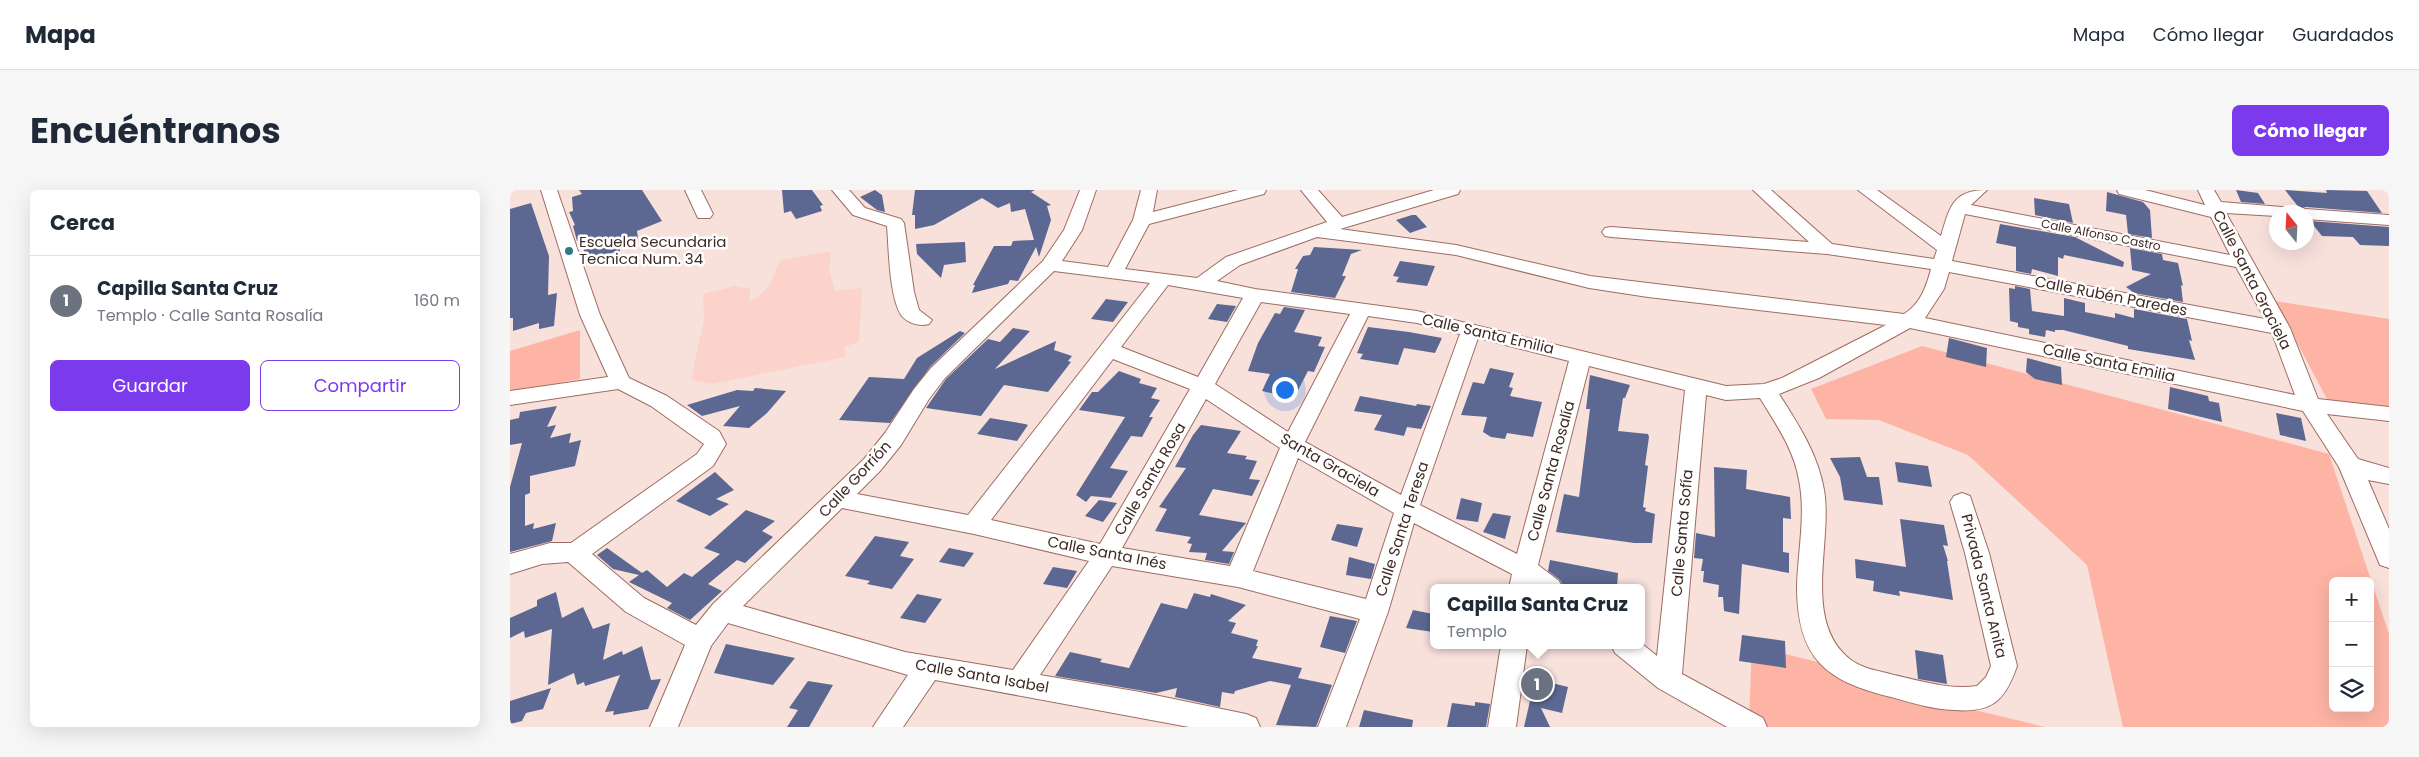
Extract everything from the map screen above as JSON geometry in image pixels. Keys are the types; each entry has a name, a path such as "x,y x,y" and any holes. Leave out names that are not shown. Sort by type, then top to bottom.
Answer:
{"street":[{"path":"549,190 590,315 621,382"},
{"path":"693,190 704,214"},
{"path":"840,190 855,210 895,223 907,304 910,313 922,320"},
{"path":"1114,273 1142,220 1149,190"},
{"path":"1142,220 1258,190"},
{"path":"1309,190 1338,224"},
{"path":"1200,284 1233,261 1313,231 1428,193 1452,190"},
{"path":"1761,190 1828,249"},
{"path":"1866,190 1944,256"},
{"path":"1959,208 1979,190"},
{"path":"2125,190 2269,210"},
{"name":"Calle Gorrión","path":"664,727 700,640 722,611 872,465 893,439 921,394 938,373 1050,265 1073,230 1086,191"},
{"name":"Calle Santa Graciela","path":"2212,203 2242,263 2280,328 2310,405 2350,465 2389,558"},
{"name":"Calle Santa Emilia","path":"1050,265 1200,284 1254,295 1417,317 1581,356 1696,386 1726,392 1766,391 1812,373 1921,312 1935,289 1959,208"},
{"name":"Calle Alfonso Castro","path":"1959,208 2242,263"},
{"path":"2314,215 2389,220"},
{"path":"1313,231 1456,250 1589,282 1648,291 1908,320"},
{"name":"Calle Rubén Paredes","path":"1611,232 1944,256 2280,328"},
{"path":"974,525 1107,349 1163,280"},
{"name":"Calle Santa Rosa","path":"1020,682 1106,555 1204,387 1254,295"},
{"path":"1238,577 1292,445 1362,309"},
{"name":"Calle Santa Emilia","path":"1908,320 2310,405 2389,414"},
{"name":"Calle Santa Teresa","path":"1332,727 1375,612 1407,509 1471,331"},
{"name":"Santa Graciela","path":"1107,349 1204,387 1292,445 1407,509 1524,578 1540,584"},
{"name":"Calle Santa Rosalía","path":"1524,578 1581,356"},
{"path":"510,398 621,382 659,401 711,436 715,444 705,460 575,554"},
{"name":"Calle Santa Sofía","path":"1668,680 1696,386"},
{"name":"Privada Santa Anita","path":"1766,391 1804,454 1812,492 1810,598 1817,637 1824,651 1841,668 1863,678 1941,698 1972,700 1988,695 1998,684 2004,666 1978,553 1962,502"},
{"path":"2350,465 2375,474 2389,476"},
{"name":"Calle Santa Inés","path":"839,498 974,525 1106,555 1238,577 1375,612"},
{"path":"510,564 551,552 564,551 575,554 635,605 700,640"},
{"name":"Calle Santa Isabel","path":"722,611 905,663 1020,682 1246,727"},
{"path":"1502,727 1513,649"},
{"path":"1629,649 1668,680 1752,727"},
{"path":"887,727 929,667"}],"shaded area":[{"path":"831,251 829,269 835,291 862,288 859,342 844,347 845,357 713,384 691,380 704,320 703,294 735,286 750,289 750,302 769,287 780,260"},
{"path":"2275,301 2389,319 2389,409 2328,401"},
{"path":"580,330 580,379 510,392 510,351"},
{"path":"1922,346 2329,454 2370,577 2329,577 2329,712 2374,712 2374,589 2389,634 2389,727 2123,727 2087,565 1968,455 1879,420 1826,419 1811,389"},
{"path":"1752,646 1830,665 1857,682 2045,727 1766,727 1749,720"}],"building":[{"path":"579,190 642,190 662,221 637,231 638,239 625,242 626,247 620,249 620,251 587,259 580,240 577,241 573,226 575,225 569,212 573,211 572,197 582,194"},
{"path":"782,190 812,190 823,205 820,206 822,211 796,219 791,211 784,213"},
{"path":"875,190 882,195 885,212 877,210 860,197"},
{"path":"915,190 1035,190 1031,192 1051,205 1047,206 1051,220 1039,257 1036,247 1018,281 1010,280 1008,284 972,293 975,285 973,285 994,246 1011,246 1013,241 1034,240 1025,209 1011,212 1010,203 998,208 982,198 934,225 915,229 915,215 912,215"},
{"path":"2236,190 2258,193 2265,204 2241,202"},
{"path":"2285,190 2327,193 2326,190 2367,191 2382,213 2314,208 2314,205 2297,205"},
{"path":"2107,192 2143,202 2150,210 2152,238 2128,234 2126,215 2106,211"},
{"path":"2034,198 2069,204 2073,223 2035,215"},
{"path":"531,203 549,256 548,295 557,293 554,326 539,329 539,323 513,331 513,318 510,318 510,209"},
{"path":"1416,215 1427,227 1410,233 1396,220"},
{"path":"2314,221 2389,227 2389,246 2360,245 2353,237 2322,236 2314,226"},
{"path":"2000,224 2075,237 2124,262 2123,267 2064,255 2063,259 2058,257 2058,276 2032,269 2031,274 2016,271 2016,247 1996,243"},
{"path":"965,242 966,262 944,265 941,278 917,254 916,244"},
{"path":"1314,247 1362,250 1351,254 1342,276 1346,276 1335,298 1291,292 1298,269 1295,269 1303,256 1310,255"},
{"path":"2130,248 2162,254 2163,260 2178,263 2183,286 2181,285 2183,302 2134,293 2126,287 2151,274 2132,270"},
{"path":"1400,261 1435,266 1427,286 1396,282 1399,277 1393,276"},
{"path":"2015,286 2030,289 2032,311 2064,316 2064,298 2085,303 2085,312 2115,318 2115,313 2134,318 2134,309 2187,319 2192,341 2189,340 2195,360 2128,349 2128,346 2063,330 2055,330 2055,332 2046,330 2045,337 2029,334 2029,329 2018,327 2018,323 2010,321 2009,288 2015,289"},
{"path":"1106,299 1128,302 1113,322 1091,319"},
{"path":"1217,304 1236,306 1227,322 1208,319"},
{"path":"1284,307 1305,310 1294,332 1322,337 1318,346 1325,347 1314,372 1308,371 1294,398 1262,391 1270,374 1248,371 1258,343 1275,313 1280,314"},
{"path":"1368,327 1442,338 1435,353 1404,348 1398,365 1360,359 1363,354 1357,353"},
{"path":"1013,328 1030,331 995,369 1056,341 1054,350 1072,356 1068,361 1071,362 1048,392 1004,385 981,416 926,408 946,379 988,339 1000,342"},
{"path":"960,331 965,333 930,367 890,423 839,420 869,377 904,379 917,358"},
{"path":"1949,338 1987,348 1986,367 1946,357"},
{"path":"2027,358 2061,367 2062,385 2035,379 2026,372"},
{"path":"1490,368 1514,373 1509,387 1513,388 1510,396 1542,402 1533,437 1507,433 1505,439 1491,437 1483,432 1487,417 1461,415 1473,382 1484,384"},
{"path":"1119,371 1141,379 1139,383 1157,388 1151,398 1160,400 1149,417 1153,417 1142,437 1131,436 1110,468 1128,471 1111,498 1091,496 1086,502 1076,495 1125,417 1079,410 1092,392 1098,392"},
{"path":"1590,375 1630,385 1625,398 1623,398 1618,431 1648,434 1649,437 1645,465 1648,466 1643,507 1646,508 1645,511 1655,514 1652,543 1634,543 1556,532 1564,494 1579,497 1590,409 1586,409"},
{"path":"2170,387 2208,396 2209,401 2219,403 2222,422 2168,409"},
{"path":"755,388 786,391 767,413 749,428 723,426 740,406 702,416 687,405 737,390 753,391"},
{"path":"1360,396 1416,406 1417,404 1431,406 1421,429 1407,427 1404,436 1374,430 1382,415 1354,411"},
{"path":"557,406 547,427 556,425 550,438 571,433 569,443 581,440 575,466 530,476 530,493 525,495 525,526 534,523 533,529 556,523 552,541 510,552 510,487 522,443 510,445 510,420 519,418 520,412"},
{"path":"2276,413 2301,418 2306,441 2280,435"},
{"path":"990,418 1028,425 1017,441 977,434"},
{"path":"1201,425 1241,431 1227,453 1247,456 1245,459 1257,461 1249,479 1260,480 1252,496 1213,489 1199,515 1246,523 1222,551 1234,552 1229,564 1205,560 1207,553 1189,552 1192,544 1187,543 1191,537 1155,531 1167,509 1159,507 1186,468 1175,467 1193,435"},
{"path":"1860,457 1867,477 1879,477 1883,505 1844,500 1840,477 1830,458"},
{"path":"1895,462 1928,466 1932,487 1898,482"},
{"path":"1714,467 1747,470 1746,489 1790,497 1791,519 1783,518 1783,552 1789,553 1789,573 1742,564 1739,614 1724,611 1723,597 1718,597 1719,585 1703,582 1704,571 1701,571 1703,559 1694,558 1696,533 1715,537"},
{"path":"715,472 734,490 716,499 729,504 710,516 676,501"},
{"path":"1461,498 1482,503 1478,522 1456,519"},
{"path":"1099,500 1117,503 1103,522 1085,516"},
{"path":"746,510 775,521 762,531 773,537 745,563 737,560 708,584 722,591 690,620 667,608 672,603 629,582 639,575 613,569 597,555 607,548 642,573 647,570 667,587 684,573 692,577 720,554 704,548"},
{"path":"1493,513 1511,516 1505,539 1483,532"},
{"path":"1900,519 1944,525 1948,546 1943,545 1948,561 1953,600 1899,591 1900,596 1873,591 1874,581 1856,578 1855,559 1906,567"},
{"path":"1337,524 1363,528 1357,547 1331,540"},
{"path":"875,536 909,542 900,556 914,559 892,589 867,584 870,581 845,576"},
{"path":"949,548 974,553 964,567 939,562"},
{"path":"1349,557 1375,564 1371,579 1346,575"},
{"path":"1550,560 1618,573 1617,584 1562,584 1560,580 1548,571"},
{"path":"1053,567 1077,571 1067,588 1043,584"},
{"path":"556,592 562,618 583,607 593,629 610,623 603,660 622,651 623,655 642,646 651,680 661,679 648,709 613,715 614,711 605,712 620,675 585,686 584,682 577,685 574,673 548,685 552,629 525,638 524,631 510,638 510,618 537,606 537,600"},
{"path":"1194,593 1210,597 1211,594 1246,605 1228,621 1236,623 1231,633 1258,640 1256,646 1258,646 1252,658 1302,668 1298,678 1332,685 1316,727 1276,725 1291,685 1270,681 1235,691 1234,694 1222,692 1220,707 1175,697 1177,688 1156,693 1055,676 1070,652 1102,659 1100,662 1129,668 1161,603 1187,609"},
{"path":"917,594 942,599 925,623 900,618"},
{"path":"1413,610 1430,613 1430,632 1406,628"},
{"path":"1330,616 1357,621 1345,653 1320,647"},
{"path":"1742,635 1785,641 1786,668 1739,661"},
{"path":"726,644 795,658 773,685 714,673"},
{"path":"1915,650 1943,655 1947,684 1918,679"},
{"path":"1535,679 1568,687 1562,713 1541,708 1550,727 1524,727"},
{"path":"808,681 833,685 809,727 787,727 798,710 789,708"},
{"path":"551,688 543,709 526,713 522,721 510,724 510,701"},
{"path":"1475,702 1490,704 1486,727 1447,727 1452,703 1475,706"},
{"path":"1364,710 1413,720 1412,727 1359,727"}],"place":[{"name":"Escuela Secundaria Tecnica Num. 34","path":"569,251"},
{"name":"Capilla Santa Cruz","path":"1537,684"}]}
